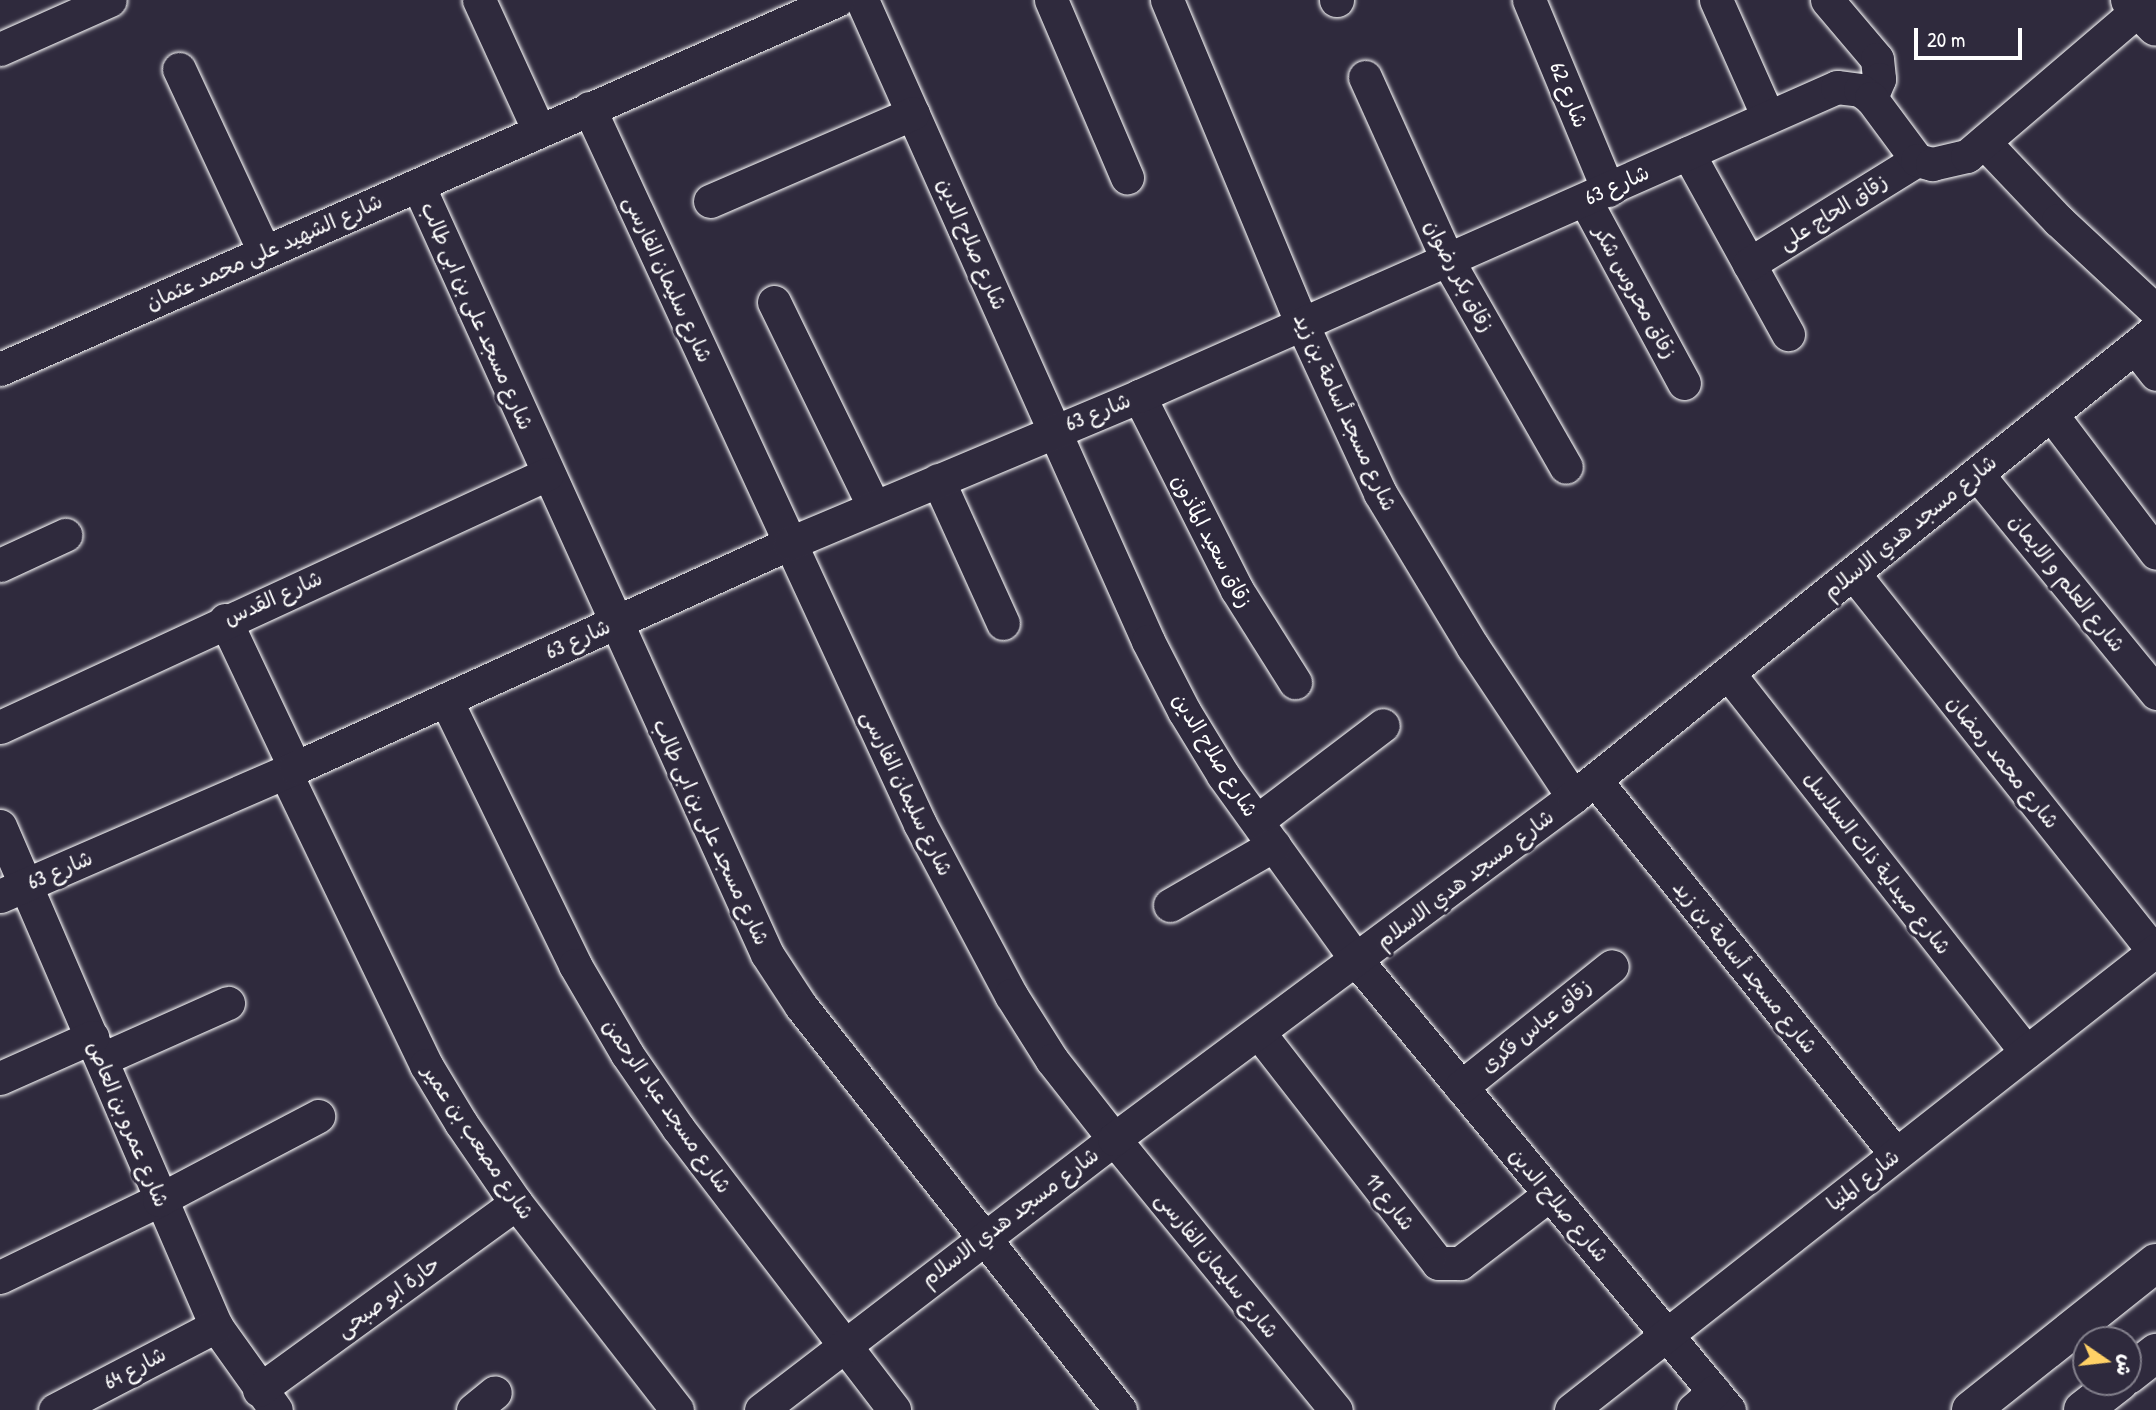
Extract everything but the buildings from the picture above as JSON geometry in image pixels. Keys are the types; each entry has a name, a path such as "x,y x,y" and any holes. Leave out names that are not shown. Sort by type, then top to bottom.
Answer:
{"street":[{"path":"0,49 110,0"},
{"path":"479,0 539,131"},
{"name":"شارع الشهيد على محمد عثمان","path":"0,369 837,0"},
{"name":"شارع صلاح الدين","path":"862,0 1148,641 1184,711 1265,833 1357,961 1667,1335 1712,1404"},
{"path":"1051,0 1127,177"},
{"name":"شارع مسجد أسامة بن زيد","path":"1167,0 1302,324 1380,493 1473,647 1584,789 1896,1154"},
{"name":"شارع 62","path":"1529,0 1596,195"},
{"path":"1716,0 1768,117"},
{"path":"1827,0 1877,59 1879,79 1871,98 1917,160 1950,163 1984,142 2142,12"},
{"path":"179,69 264,251"},
{"name":"زقاق بكر رضوان","path":"1365,77 1448,261 1566,467"},
{"name":"شارع 63","path":"13,891 290,770 790,543 1055,429 1139,396 1837,87 1860,90 1871,98"},
{"name":"شارع سليمان الفارسى","path":"589,108 920,824 975,929 1052,1060 1336,1410"},
{"path":"710,201 913,113"},
{"path":"1984,142 2156,311"},
{"path":"1688,153 1788,334"},
{"name":"زقاق الحاج على","path":"1749,264 1917,160"},
{"name":"شارع مسجد على بن ابى طالب","path":"418,185 767,954 801,1006 1120,1410"},
{"name":"زقاق محروس شكر","path":"1596,195 1685,383"},
{"path":"774,302 874,508"},
{"path":"2146,339 2156,374"},
{"name":"شارع مسجد هدي الاسلام","path":"761,1410 843,1343 1584,789 2146,339"},
{"name":"زقاق سعيد المأذون","path":"1139,396 1237,590 1294,682"},
{"path":"2051,414 2156,553"},
{"name":"شارع القدس","path":"0,727 225,620 547,474"},
{"name":"شارع العلم و الايمان","path":"1977,474 2156,693"},
{"path":"938,480 1003,623"},
{"path":"0,565 65,535"},
{"name":"شارع محمد رمضان","path":"1853,573 2155,951"},
{"name":"شارع مصعب بن عمير","path":"225,620 290,770 426,1065 516,1203 677,1410"},
{"name":"شارع صيدلية ذات السلاسل","path":"1728,673 2026,1052"},
{"name":"شارع مسجد عباد الرحمن","path":"446,700 575,965 626,1054 894,1410"},
{"path":"1170,905 1265,833 1383,725"},
{"name":"شارع عمرو بن العاص","path":"0,826 13,891 97,1048 159,1200 216,1326 267,1400"},
{"name":"شارع المنيا","path":"1571,1410 2155,951"},
{"name":"زقاق عباس فكرى","path":"1461,1087 1612,966"},
{"path":"0,1078 228,1003"},
{"name":"شارع 11","path":"1259,1033 1438,1263 1460,1263 1550,1194"},
{"path":"0,1277 159,1200 318,1116"},
{"name":"حارة ابو صبحى","path":"267,1400 516,1203"},
{"path":"1971,1410 2156,1263"},
{"name":"شارع 64","path":"55,1410 216,1326"},
{"path":"2142,1364 2156,1353"},
{"path":"2083,1410 2101,1396"}]}
